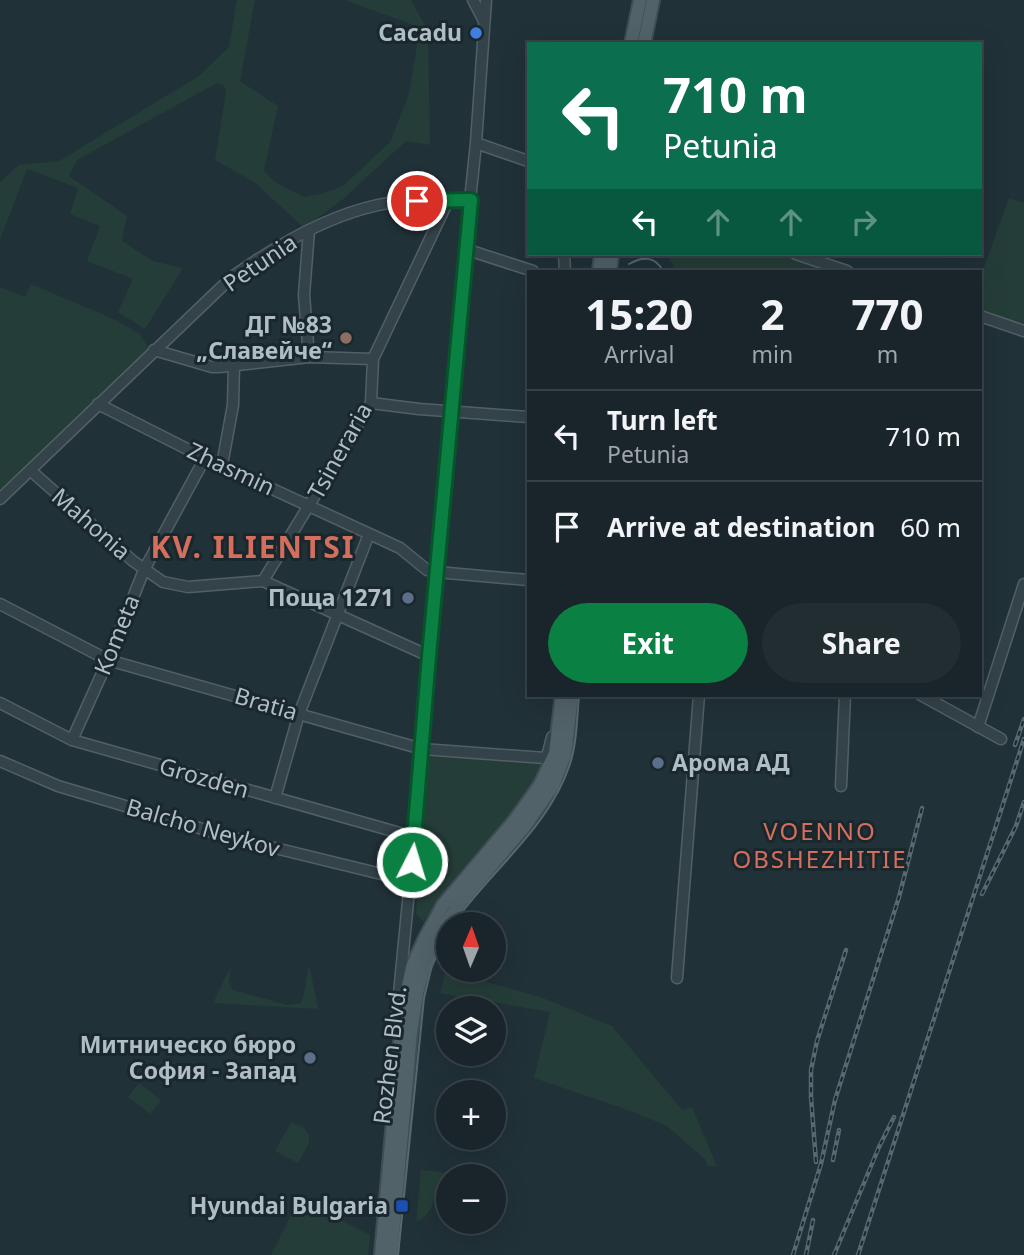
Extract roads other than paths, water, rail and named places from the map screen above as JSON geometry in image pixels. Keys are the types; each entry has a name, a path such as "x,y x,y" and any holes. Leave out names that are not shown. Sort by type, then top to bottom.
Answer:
{"main road":[{"path":"631,42 640,0"},
{"path":"643,42 653,0"},
{"name":"Rozhen Blvd.","path":"381,1255 405,997 417,953 443,905 515,820 540,785 555,753 562,697"},
{"name":"Rozhen Blvd.","path":"391,1255 411,1033 424,968 437,938 457,905 525,826 553,786 565,755 572,697"}],"street":[{"path":"473,0 484,22"},
{"name":"Rozhen Blvd.","path":"397,1076 397,1017 476,143 486,0"},
{"path":"476,143 527,161"},
{"name":"Petunia","path":"0,499 232,278 257,260 309,230 379,205 432,199 471,200"},
{"name":"Tsineraria","path":"263,581 371,402 373,359 449,199"},
{"path":"309,230 303,295 309,357"},
{"path":"465,249 530,270"},
{"path":"802,256 844,270"},
{"path":"982,317 1024,331"},
{"path":"154,351 212,367 309,357 373,359"},
{"path":"222,465 233,405 234,365"},
{"path":"371,402 451,412 527,417"},
{"name":"Zhasmin","path":"98,404 205,458 400,548 427,570 437,572"},
{"name":"Kometa","path":"72,740 144,570 205,458"},
{"name":"Mahonia","path":"30,470 144,570 163,582 178,586 202,586 263,581 429,656"},
{"path":"275,798 299,714 369,534"},
{"path":"437,572 527,580"},
{"path":"978,727 1024,584"},
{"name":"Bratia","path":"0,604 108,660 422,749 545,758 551,743 556,697"},
{"path":"677,978 699,697"},
{"path":"841,786 845,697"},
{"path":"924,697 1001,739"},
{"name":"Grozden","path":"0,703 72,740 414,837"},
{"name":"Balcho Neykov","path":"0,761 58,786 226,836 410,881"}],"tram line":[{"path":"629,264 648,259 656,262 662,270"},
{"path":"462,912 534,829 561,787 574,747 579,697"},
{"path":"398,1255 424,998 436,957"}],"railway":[{"path":"1015,745 1024,719"},
{"path":"858,1255 1024,739"},
{"path":"982,894 1016,826 1024,802"},
{"path":"793,1255 821,1164 835,1100 899,897 922,808"},
{"path":"816,1162 811,1070 817,1041 846,950"},
{"path":"834,1255 894,1117"},
{"path":"833,1160 839,1130"},
{"path":"806,1255 813,1220"}],"place":[{"name":"Cacadu","path":"476,33"},
{"name":"ДГ №83 „Славейче“","path":"346,338"},
{"name":"Поща 1271","path":"408,598"},
{"name":"Арома АД","path":"658,763"},
{"name":"Митническо бюро София - Запад","path":"310,1058"},
{"name":"Hyundai Bulgaria","path":"402,1206"}],"district":[{"name":"KV. ILIENTSI","path":"253,548"},
{"name":"VOENNO OBSHEZHITIE","path":"820,846"}]}
